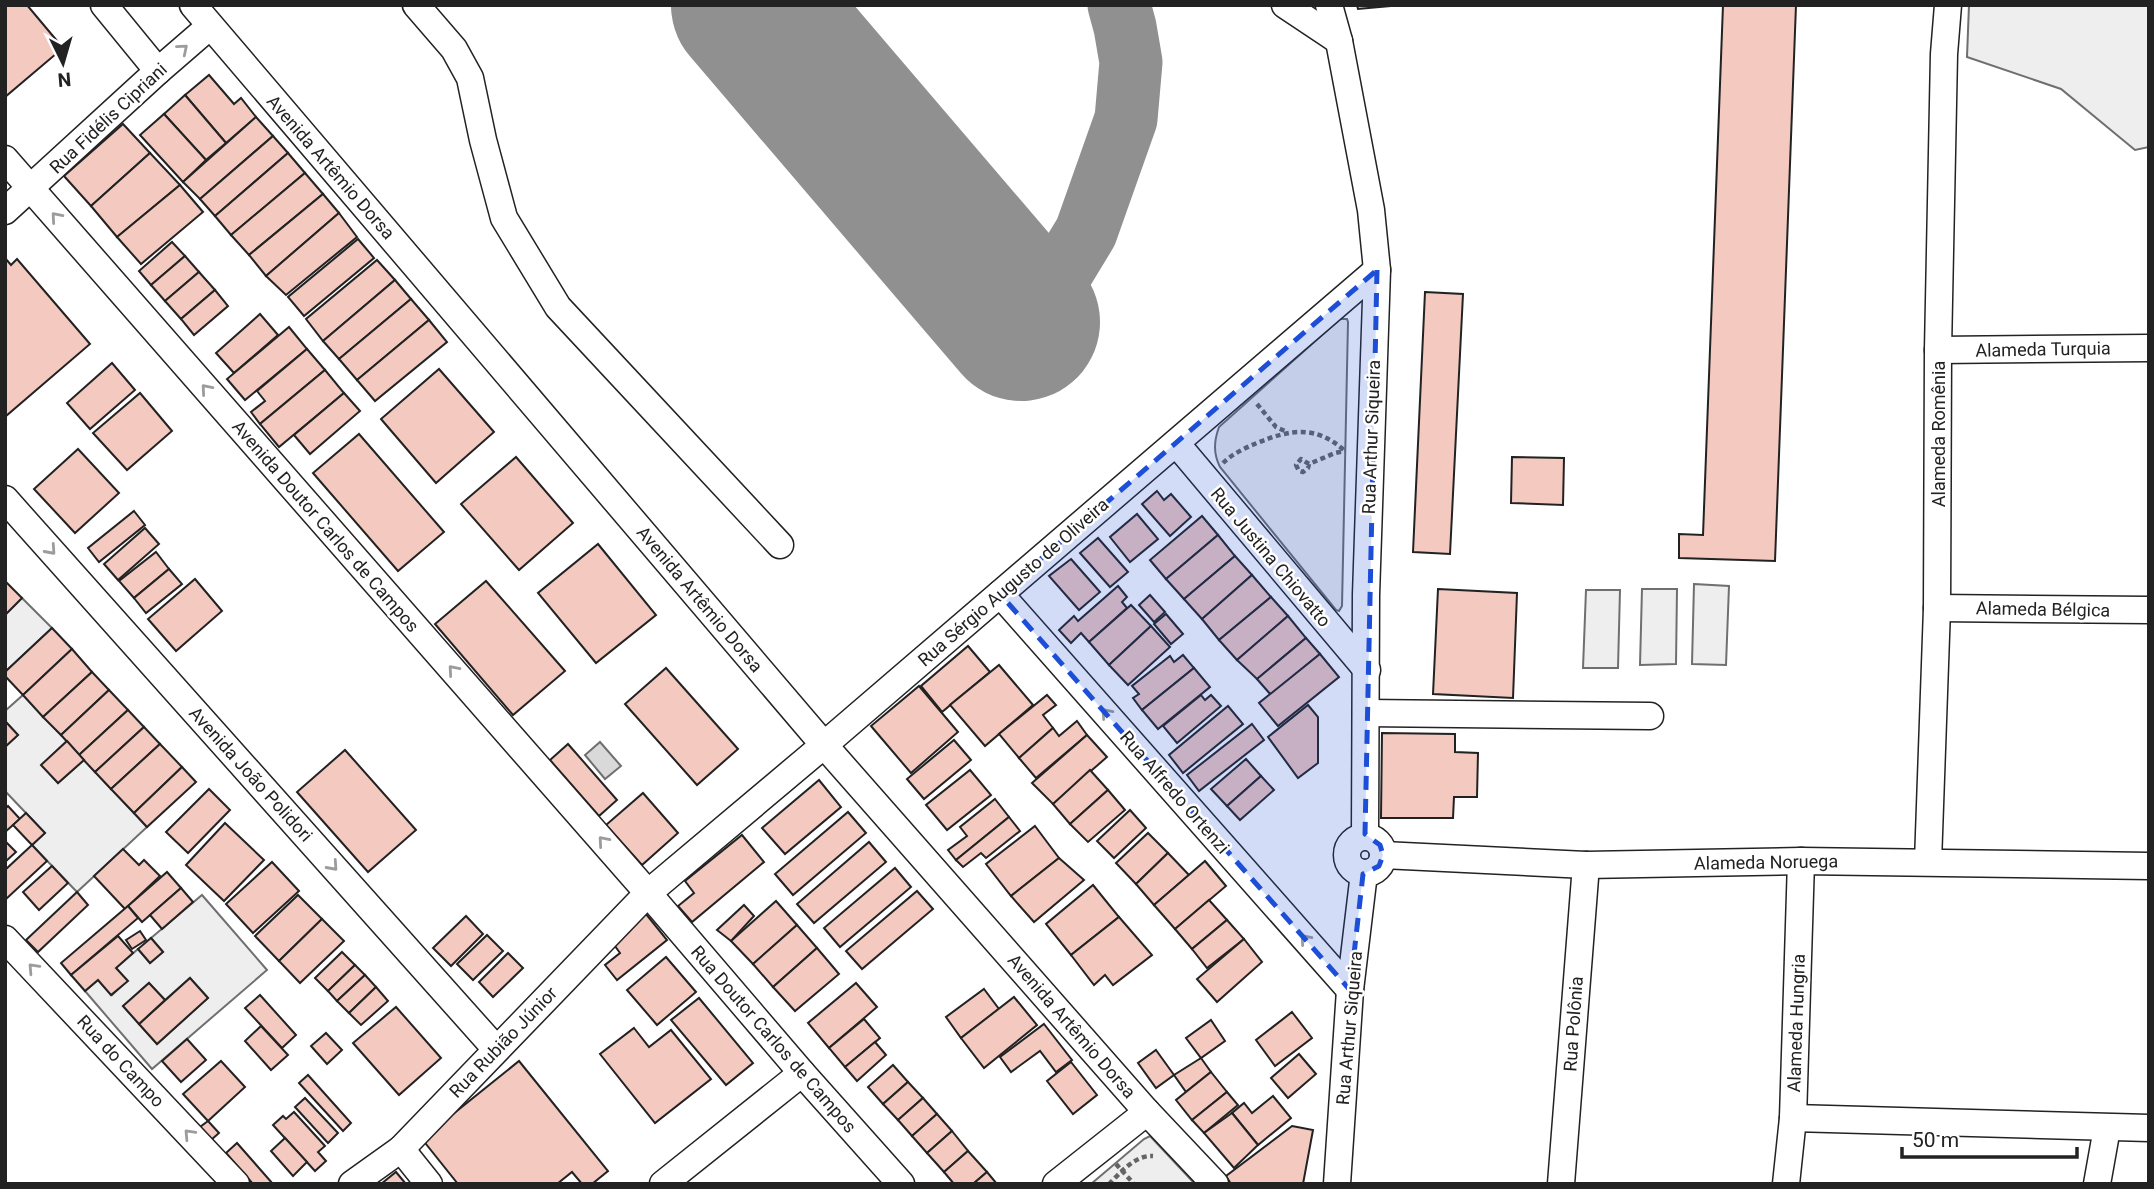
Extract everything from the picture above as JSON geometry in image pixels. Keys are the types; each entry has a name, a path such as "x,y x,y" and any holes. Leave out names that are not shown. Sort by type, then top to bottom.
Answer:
{"street":[{"path":"104,5 158,71"},
{"name":"Avenida Artêmio Dorsa","path":"193,5 824,745 1147,1112 1215,1184"},
{"path":"416,5 454,49 470,78 504,218 558,307 780,545"},
{"path":"1285,5 1339,41"},
{"name":"Rua Arthur Siqueira","path":"1329,5 1339,41 1371,210 1377,270 1366,595 1366,713 1374,846 1353,840 1346,850 1346,857 1352,868 1364,873 1350,990 1337,1184"},
{"name":"Alameda Romênia","path":"1928,862 1937,608 1938,350 1944,54 1948,5"},
{"name":"Rua Fidélis Cipriani","path":"5,211 211,26"},
{"name":"Avenida Doutor Carlos de Campos","path":"5,159 648,893"},
{"name":"Rua Sérgio Augusto de Oliveira","path":"648,893 1377,270"},
{"name":"Alameda Turquia","path":"1938,350 2149,348"},
{"name":"Rua Justina Chiovatto","path":"1176,443 1367,670"},
{"name":"Avenida João Polidori","path":"5,499 496,1049"},
{"name":"Rua Alfredo Ortenzi","path":"1000,594 1350,990"},
{"name":"Alameda Bélgica","path":"1937,608 2149,610"},
{"path":"1366,713 1650,716"},
{"name":"Alameda Noruega","path":"1374,846 1586,864 1801,861 2149,866"},
{"name":"Alameda Hungria","path":"1786,1184 1793,1118 1801,861"},
{"name":"Rua Polônia","path":"1561,1184 1586,864"},
{"name":"Rua Rubião Júnior","path":"352,1184 401,1149 648,893"},
{"name":"Rua Doutor Carlos de Campos","path":"648,893 901,1184"},
{"name":"Rua do Campo","path":"5,939 236,1184"},
{"path":"663,1184 802,1073"},
{"path":"1056,1184 1147,1112"},
{"path":"1793,1118 2149,1128"},
{"path":"2097,1184 2107,1128"},
{"path":"401,1149 429,1184"}],"path":[{"path":"1252,398 1276,427 1283,431 1318,435 1334,442 1345,451 1327,455 1309,464"},
{"path":"1220,467 1228,457 1250,446 1292,431"},
{"path":"1109,1184 1136,1160 1152,1155 1158,1158"},
{"path":"1114,1161 1134,1184"}],"highlighted area":[{"path":"1377,270 1365,834 1380,845 1383,855 1379,866 1363,874 1350,990 1000,594"}],"shaded area":[{"path":"1969,5 2149,5 2149,147 2135,150 2061,89 1967,57"},
{"path":"1340,319 1347,319 1348,322 1342,606 1339,611 1220,467 1215,447 1219,427"},
{"path":"1694,584 1729,586 1726,665 1692,664"},
{"path":"1642,589 1677,589 1676,664 1640,665"},
{"path":"1586,590 1620,590 1618,668 1583,668"},
{"path":"22,598 52,628 5,672 5,615"},
{"path":"23,695 67,741 42,765 58,783 84,760 147,827 77,892 32,845 45,833 5,791 5,747 18,735 5,721 5,711"},
{"path":"600,742 621,766 605,779 585,755"},
{"path":"202,895 267,970 152,1069 85,991 98,980 112,995 127,981 116,968 138,949 150,963 163,952 151,938","holes":["190,978 208,998 157,1044 123,1006 149,983 165,1000"]},
{"path":"1150,1136 1195,1184 1091,1184 1144,1139"}],"building":[{"path":"5,5 27,5 63,48 5,97"},
{"path":"1357,5 1390,5 1390,6 1358,9"},
{"path":"1723,5 1796,5 1775,561 1679,558 1679,534 1703,535"},
{"path":"209,75 234,104 241,98 256,117 226,143 185,95"},
{"path":"185,95 226,143 206,160 164,114"},
{"path":"164,114 206,160 183,182 140,135"},
{"path":"256,117 273,136 200,199 183,182"},
{"path":"123,124 150,153 91,206 64,176"},
{"path":"273,136 288,153 215,216 200,199"},
{"path":"150,153 180,185 117,237 91,206"},
{"path":"288,153 305,173 231,235 215,216"},
{"path":"305,173 323,194 249,255 231,235"},
{"path":"180,185 203,212 141,264 117,237"},
{"path":"323,194 339,213 266,276 249,255"},
{"path":"339,213 357,237 286,295 266,276"},
{"path":"358,239 374,258 304,316 288,297"},
{"path":"172,242 185,256 151,285 139,271"},
{"path":"185,256 199,272 165,301 151,285"},
{"path":"5,258 11,265 17,259 90,344 6,416"},
{"path":"377,260 395,280 323,341 306,319"},
{"path":"199,272 215,290 181,319 165,301"},
{"path":"395,280 411,299 339,359 323,341"},
{"path":"215,290 228,306 194,335 181,319"},
{"path":"1425,292 1463,294 1450,554 1413,552"},
{"path":"411,299 429,320 357,380 339,359"},
{"path":"260,314 278,335 234,373 216,353"},
{"path":"429,320 447,342 375,401 357,380"},
{"path":"289,327 307,349 245,400 227,379"},
{"path":"307,349 325,370 260,424 251,412 265,401 257,391"},
{"path":"112,363 135,390 90,429 67,403"},
{"path":"439,369 494,432 436,483 381,419"},
{"path":"325,370 344,393 279,447 260,424"},
{"path":"140,393 172,431 127,470 93,433"},
{"path":"344,393 360,411 310,454 294,435"},
{"path":"359,434 444,532 398,571 313,473"},
{"path":"78,449 119,493 75,533 34,489"},
{"path":"516,457 573,523 519,570 461,504"},
{"path":"1512,457 1564,458 1563,505 1511,503"},
{"path":"1157,491 1164,500 1171,494 1191,517 1170,536 1142,504"},
{"path":"134,511 145,525 99,562 88,548"},
{"path":"1137,514 1158,539 1130,562 1110,537"},
{"path":"1202,516 1218,535 1166,579 1150,560"},
{"path":"145,528 159,544 118,580 104,564"},
{"path":"1218,535 1235,556 1184,599 1166,579"},
{"path":"1098,538 1128,572 1110,587 1080,553"},
{"path":"598,544 656,615 596,663 538,593"},
{"path":"156,552 169,569 134,598 119,581"},
{"path":"1235,556 1252,575 1202,619 1184,599"},
{"path":"1071,559 1100,592 1079,610 1049,576"},
{"path":"169,569 182,584 146,613 134,598"},
{"path":"1252,575 1271,597 1219,640 1202,619"},
{"path":"195,579 222,611 176,651 148,619"},
{"path":"5,581 22,598 5,615"},
{"path":"486,581 565,671 513,715 435,624"},
{"path":"1118,586 1127,597 1122,602 1127,608 1089,642 1081,633 1071,643 1059,630 1074,616 1078,621"},
{"path":"1438,589 1517,593 1513,698 1433,694"},
{"path":"1150,595 1165,612 1154,622 1139,605"},
{"path":"1271,597 1288,616 1237,660 1219,640"},
{"path":"1131,605 1151,626 1109,665 1089,642"},
{"path":"1166,614 1183,634 1171,644 1154,624"},
{"path":"1288,616 1306,638 1257,679 1237,660"},
{"path":"1151,626 1170,647 1128,685 1109,665"},
{"path":"52,628 72,649 23,695 5,676 5,672"},
{"path":"1306,638 1320,654 1271,695 1257,679"},
{"path":"968,646 990,672 942,712 921,686"},
{"path":"72,649 92,672 43,717 23,695"},
{"path":"1320,654 1339,677 1278,726 1259,703"},
{"path":"1183,655 1194,668 1142,710 1133,698 1139,694 1132,686 1170,656 1174,662"},
{"path":"999,665 1033,705 985,746 950,705"},
{"path":"666,668 738,749 697,785 625,704"},
{"path":"1194,668 1210,687 1158,729 1142,710"},
{"path":"92,672 109,690 61,735 43,717"},
{"path":"919,686 958,732 911,773 871,726"},
{"path":"109,690 128,710 79,755 61,735"},
{"path":"1047,695 1056,705 1043,715 1053,728 1019,758 999,734"},
{"path":"1201,695 1205,700 1211,695 1221,706 1177,743 1163,726"},
{"path":"1308,705 1318,717 1318,763 1298,778 1268,737"},
{"path":"1228,706 1243,724 1183,773 1169,755"},
{"path":"128,710 144,727 95,772 79,755"},
{"path":"5,721 18,735 5,747"},
{"path":"1077,721 1087,735 1036,778 1019,758 1053,728 1059,736"},
{"path":"1252,724 1264,740 1199,791 1187,775"},
{"path":"144,727 160,744 111,789 95,772"},
{"path":"1382,733 1455,734 1455,752 1478,753 1477,797 1454,797 1453,818 1381,818"},
{"path":"1087,735 1107,757 1053,804 1032,783"},
{"path":"954,740 971,760 924,799 907,779"},
{"path":"67,741 84,760 58,783 41,765"},
{"path":"160,744 182,767 134,813 111,789"},
{"path":"568,744 617,800 599,816 550,760"},
{"path":"345,750 416,830 368,872 297,792"},
{"path":"1246,759 1261,776 1227,806 1211,789"},
{"path":"182,767 196,782 147,827 134,813"},
{"path":"970,770 991,795 947,830 926,805"},
{"path":"1090,770 1108,790 1070,824 1053,804"},
{"path":"1261,776 1274,790 1240,820 1227,806"},
{"path":"819,780 841,807 785,854 762,828"},
{"path":"209,789 230,810 188,853 166,832"},
{"path":"1108,790 1125,810 1088,842 1070,824"},
{"path":"643,793 678,833 642,865 606,825"},
{"path":"995,799 1009,817 956,860 948,850 967,836 960,827"},
{"path":"8,806 20,819 5,832 5,809"},
{"path":"1130,810 1146,828 1114,858 1097,841"},
{"path":"848,812 866,833 793,895 775,874"},
{"path":"26,813 45,833 32,845 13,825"},
{"path":"1009,817 1020,831 986,858 981,853 963,867 956,860"},
{"path":"225,823 264,860 224,901 186,865"},
{"path":"1035,826 1059,858 1011,896 986,864"},
{"path":"1148,833 1168,853 1136,884 1116,863"},
{"path":"742,835 764,862 692,922 678,906 694,893 685,881"},
{"path":"5,841 16,852 5,862"},
{"path":"869,842 886,862 814,923 797,904"},
{"path":"32,845 47,861 5,900 5,870"},
{"path":"123,849 139,865 144,860 160,876 125,909 94,876"},
{"path":"1168,853 1189,875 1154,905 1136,884"},
{"path":"1059,858 1084,880 1034,922 1011,896"},
{"path":"1205,861 1226,886 1175,929 1154,905"},
{"path":"272,862 299,891 253,933 226,904"},
{"path":"52,866 68,883 39,910 23,892"},
{"path":"895,868 911,887 840,947 824,928"},
{"path":"167,872 181,888 142,922 128,906"},
{"path":"1093,885 1119,917 1071,955 1046,924"},
{"path":"181,888 193,902 162,929 150,915"},
{"path":"917,891 933,909 862,969 846,951"},
{"path":"77,892 88,905 38,952 26,940"},
{"path":"298,895 322,919 279,961 255,936"},
{"path":"1209,900 1227,920 1192,949 1175,929"},
{"path":"776,901 797,925 753,964 731,941"},
{"path":"744,905 754,916 731,941 717,930"},
{"path":"128,906 138,918 71,975 61,963"},
{"path":"646,914 667,940 617,980 605,965 620,953 612,942"},
{"path":"466,916 483,934 451,966 433,948"},
{"path":"1119,917 1152,955 1113,985 1105,975 1094,985 1071,955"},
{"path":"322,919 344,941 300,983 279,961"},
{"path":"1227,920 1244,939 1207,968 1192,949"},
{"path":"797,925 817,948 773,987 753,964"},
{"path":"140,931 146,940 132,949 126,940"},
{"path":"487,935 503,951 473,980 457,964"},
{"path":"118,936 133,953 116,968 128,981 111,995 98,980 85,991 71,975"},
{"path":"151,938 163,952 150,963 138,949"},
{"path":"1244,939 1262,962 1217,1002 1197,979"},
{"path":"817,948 839,974 795,1011 773,987"},
{"path":"342,952 355,965 328,991 315,978"},
{"path":"508,953 523,968 493,997 479,982"},
{"path":"666,957 696,992 657,1025 627,990"},
{"path":"355,965 365,975 337,1001 328,991"},
{"path":"365,975 376,987 349,1013 337,1001"},
{"path":"190,978 208,998 157,1044 139,1024"},
{"path":"149,983 165,1000 139,1024 123,1006"},
{"path":"856,983 877,1007 829,1048 808,1023"},
{"path":"376,987 388,1001 361,1025 349,1013"},
{"path":"984,989 999,1009 961,1038 946,1017"},
{"path":"260,995 296,1035 282,1048 245,1008"},
{"path":"1014,997 1037,1025 984,1068 961,1038"},
{"path":"699,998 753,1063 726,1085 671,1020"},
{"path":"396,1007 441,1058 399,1095 353,1043"},
{"path":"1292,1012 1312,1038 1275,1066 1256,1040"},
{"path":"864,1019 880,1038 845,1067 829,1048"},
{"path":"1211,1020 1225,1041 1201,1058 1186,1038"},
{"path":"1044,1024 1072,1060 1056,1072 1040,1051 1011,1072 1000,1057"},
{"path":"261,1026 288,1055 271,1070 245,1041"},
{"path":"634,1028 649,1047 671,1030 711,1079 655,1123 600,1054"},
{"path":"326,1033 342,1050 327,1064 311,1046"},
{"path":"187,1039 206,1060 181,1082 162,1061"},
{"path":"875,1042 886,1055 857,1081 845,1067"},
{"path":"1156,1050 1174,1075 1156,1088 1138,1063"},
{"path":"1299,1054 1316,1074 1288,1098 1271,1078"},
{"path":"1201,1058 1211,1072 1186,1092 1174,1075"},
{"path":"221,1061 245,1087 208,1121 183,1094"},
{"path":"519,1061 608,1171 592,1184 582,1184 572,1172 557,1184 458,1184 422,1139"},
{"path":"1071,1062 1097,1095 1073,1114 1047,1081"},
{"path":"893,1065 908,1082 883,1104 868,1087"},
{"path":"1211,1072 1227,1092 1192,1120 1176,1100"},
{"path":"308,1075 351,1123 343,1131 299,1083"},
{"path":"908,1082 923,1098 898,1120 883,1104"},
{"path":"1227,1092 1238,1105 1204,1133 1192,1120"},
{"path":"1273,1096 1291,1118 1258,1145 1232,1113 1244,1103 1252,1113"},
{"path":"305,1098 338,1133 328,1143 295,1107"},
{"path":"923,1098 937,1114 912,1136 898,1120"},
{"path":"294,1112 325,1146 318,1152 326,1161 315,1171 273,1125 283,1116 286,1119"},
{"path":"1232,1113 1258,1145 1234,1168 1204,1133"},
{"path":"937,1114 952,1131 927,1153 912,1136"},
{"path":"208,1121 219,1133 211,1140 200,1127"},
{"path":"1292,1126 1313,1130 1303,1184 1231,1184 1226,1176"},
{"path":"952,1131 968,1151 944,1172 927,1153"},
{"path":"285,1138 307,1162 293,1176 271,1151"},
{"path":"237,1143 273,1184 253,1184 226,1153"},
{"path":"968,1151 987,1172 973,1184 954,1184 944,1172"},
{"path":"396,1172 406,1184 381,1184"},
{"path":"987,1172 997,1184 973,1184"}],"taxiway":[{"path":"1021,322 1063,270 1086,232 1126,119 1131,62 1119,5"}],"runway":[{"path":"750,5 1021,322"}]}
